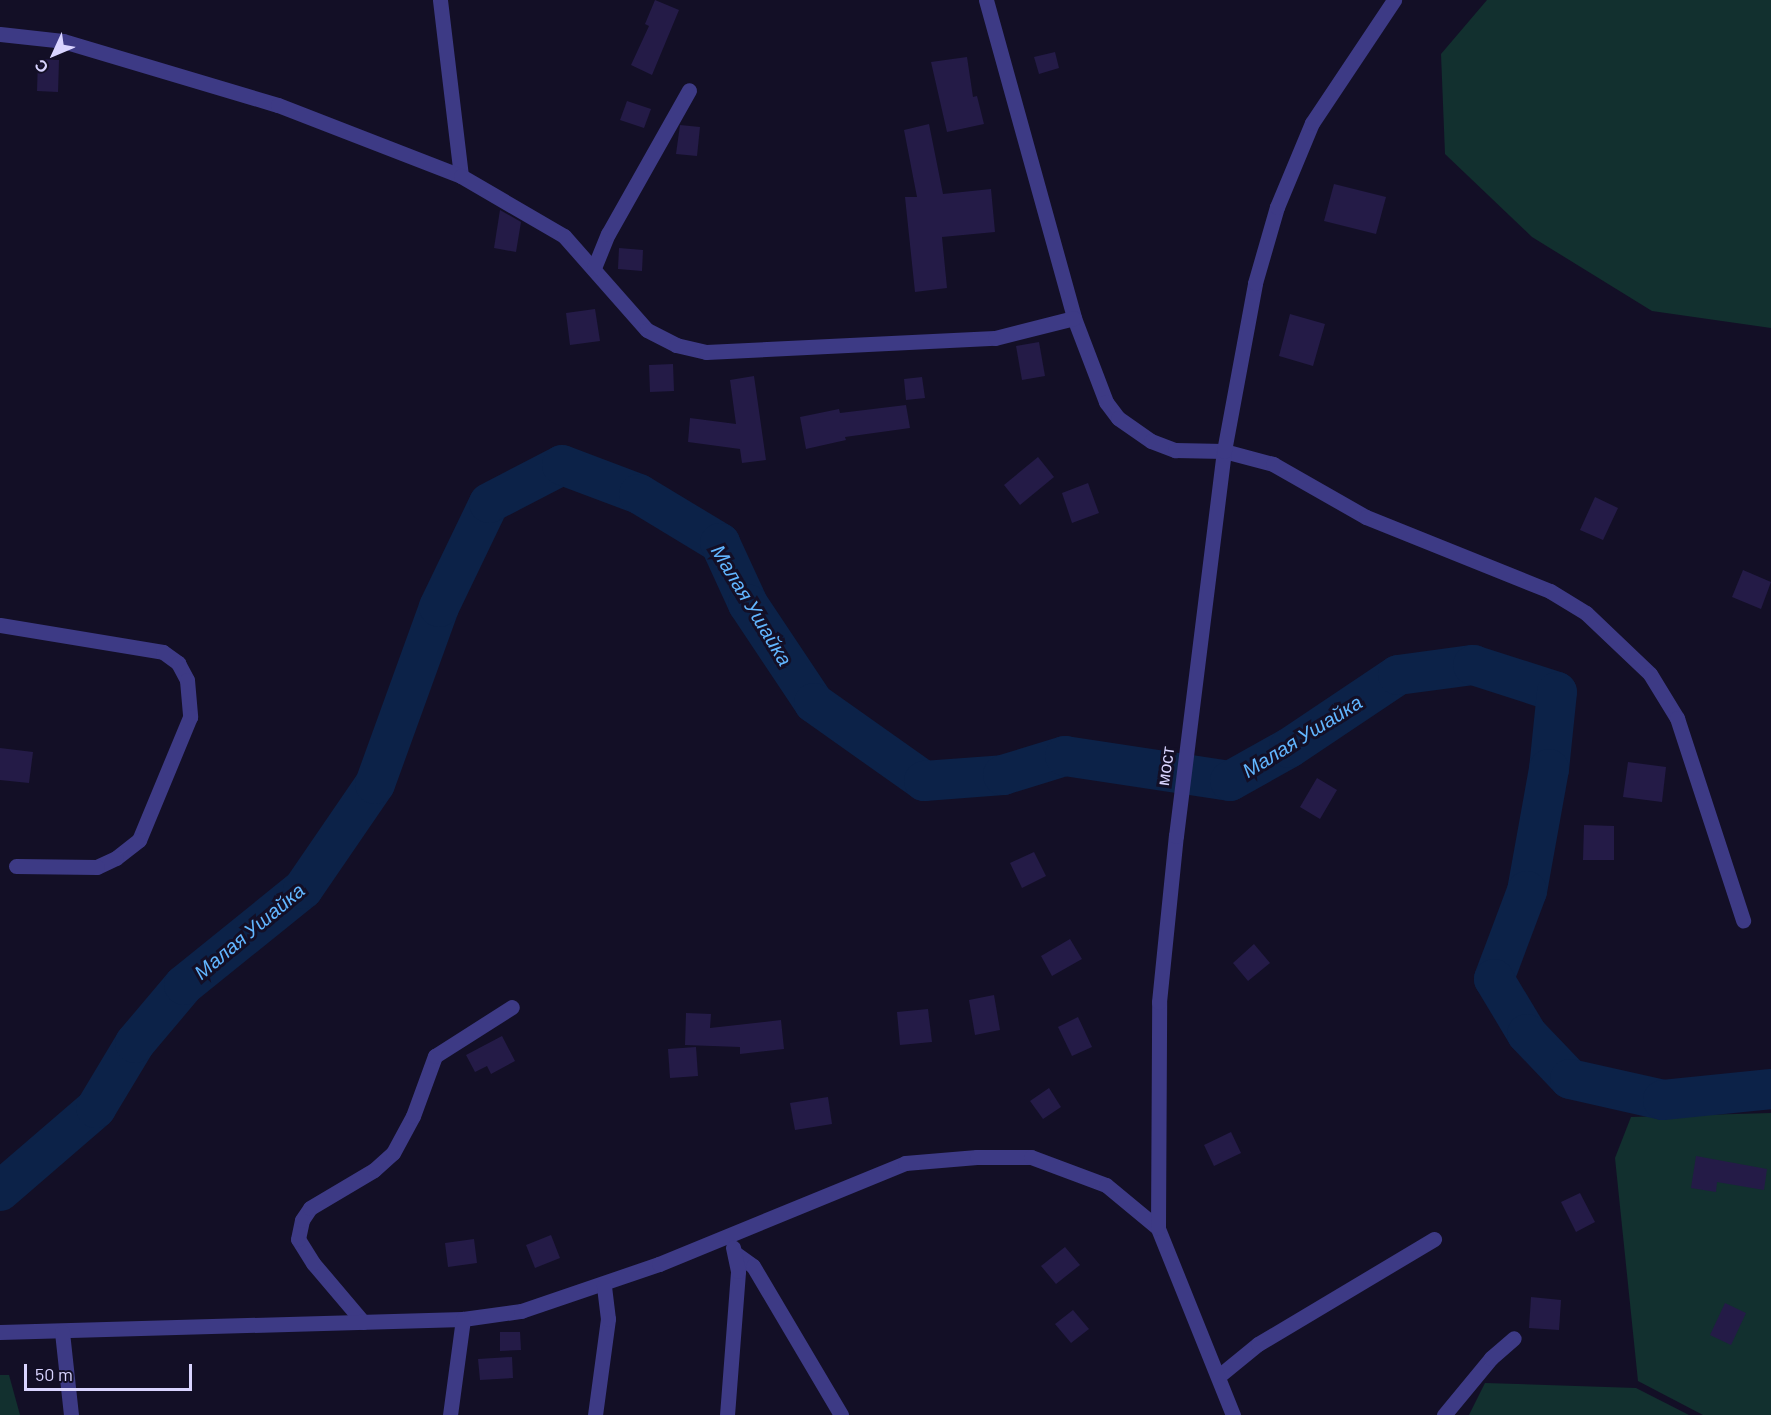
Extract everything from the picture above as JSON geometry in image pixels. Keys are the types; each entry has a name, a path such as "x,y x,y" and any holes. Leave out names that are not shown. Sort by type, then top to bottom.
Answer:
{"street":[{"path":"440,0 461,176"},
{"path":"986,0 1074,318 1106,402 1118,418 1151,441 1175,450 1224,451 1274,464 1366,517 1550,591 1615,636 1650,674 1677,718 1743,920"},
{"name":"мост","path":"1158,1228 1159,1002 1176,836 1224,451 1255,283 1277,207 1312,123 1394,0"},
{"path":"2,36 63,41 278,105 461,176 564,236 647,330 660,339 706,352 995,338 1074,318"},
{"path":"594,268 608,234 689,90"},
{"path":"0,626 163,652 178,663 187,680 190,717 139,840 116,858 97,867 16,866"},
{"path":"363,1322 313,1263 298,1239 302,1220 310,1208 374,1170 393,1153 412,1116 435,1056 512,1006"},
{"path":"0,1332 463,1319 521,1311 604,1285 728,1237 905,1163 977,1157 1031,1157 1106,1185 1158,1228 1220,1375 1233,1415"},
{"path":"727,1415 738,1271 735,1253 728,1237"},
{"path":"1220,1375 1258,1344 1434,1239"},
{"path":"735,1253 753,1266 841,1415"},
{"path":"595,1415 608,1319 604,1285"},
{"path":"450,1415 463,1319"},
{"path":"62,1332 71,1415"},
{"path":"1444,1415 1491,1358 1514,1338"}],"green space":[{"path":"1487,0 1771,0 1771,328 1652,311 1532,237 1445,154 1441,54"},
{"path":"1771,1113 1771,1415 1703,1415 1638,1381 1615,1158 1631,1117"},
{"path":"0,1375 9,1375 20,1415 0,1415"},
{"path":"1485,1383 1636,1388 1689,1415 1469,1415"}],"building":[{"path":"655,0 679,10 652,75 631,65 649,26 645,24"},
{"path":"1055,52 1059,68 1039,74 1034,57"},
{"path":"967,57 973,97 977,96 984,124 947,132 931,62"},
{"path":"38,59 59,60 58,92 37,91"},
{"path":"627,101 651,109 644,128 620,120"},
{"path":"929,124 943,194 991,189 995,232 942,237 947,288 915,292 905,197 917,197 904,130"},
{"path":"680,125 700,127 697,156 676,154"},
{"path":"1334,184 1386,197 1376,234 1324,221"},
{"path":"500,210 521,222 516,252 494,248"},
{"path":"619,248 643,250 642,271 618,269"},
{"path":"595,309 600,341 570,345 566,313"},
{"path":"1290,314 1325,324 1313,366 1279,356"},
{"path":"1039,342 1045,376 1022,380 1016,346"},
{"path":"673,364 674,391 650,392 649,365"},
{"path":"754,376 766,460 742,463 740,449 688,442 690,418 736,424 730,380"},
{"path":"922,377 925,398 906,400 904,379"},
{"path":"906,405 910,428 845,437 846,440 806,449 800,417 839,409 840,413"},
{"path":"1038,457 1054,477 1020,505 1004,485"},
{"path":"1088,483 1099,513 1072,523 1062,493"},
{"path":"1595,497 1618,508 1603,540 1580,530"},
{"path":"1743,570 1771,582 1761,609 1732,597"},
{"path":"0,748 33,752 29,783 0,780"},
{"path":"1628,762 1666,767 1662,802 1623,797"},
{"path":"1317,778 1337,790 1320,819 1300,807"},
{"path":"1584,825 1614,826 1614,860 1583,860"},
{"path":"1034,852 1046,876 1022,888 1010,863"},
{"path":"1070,939 1082,959 1052,976 1041,956"},
{"path":"1254,944 1270,963 1248,981 1233,963"},
{"path":"994,995 1000,1030 975,1035 969,1000"},
{"path":"928,1009 932,1042 900,1045 897,1012"},
{"path":"686,1013 711,1014 710,1028 781,1020 784,1049 740,1054 740,1047 685,1045"},
{"path":"1078,1017 1092,1047 1072,1056 1058,1027"},
{"path":"502,1036 515,1061 491,1074 487,1066 475,1072 466,1055"},
{"path":"696,1047 698,1076 670,1078 668,1049"},
{"path":"1049,1088 1061,1107 1043,1119 1030,1101"},
{"path":"828,1097 832,1124 795,1130 790,1103"},
{"path":"1231,1132 1241,1153 1214,1166 1204,1145"},
{"path":"1696,1156 1767,1169 1764,1190 1717,1182 1716,1192 1691,1188"},
{"path":"1580,1193 1595,1222 1576,1232 1561,1202"},
{"path":"551,1235 560,1258 535,1268 526,1245"},
{"path":"474,1239 477,1263 448,1267 445,1243"},
{"path":"1065,1247 1080,1265 1056,1284 1041,1266"},
{"path":"1531,1297 1561,1300 1559,1330 1529,1328"},
{"path":"1725,1303 1746,1313 1731,1345 1710,1335"},
{"path":"1073,1310 1089,1329 1071,1343 1055,1324"},
{"path":"500,1332 520,1332 521,1350 500,1351"},
{"path":"512,1357 513,1378 480,1380 478,1359"}],"waterway":[{"name":"Малая Ушайка","path":"0,1191 96,1108 135,1043 184,985 303,889 375,784 439,607 489,503 562,465 639,494 720,543 748,604 814,703 924,781 1003,775 1065,756 1230,781 1289,748 1398,675 1473,665 1557,692 1549,769 1527,891 1494,979 1527,1034 1570,1079 1663,1100 1771,1089"}]}
